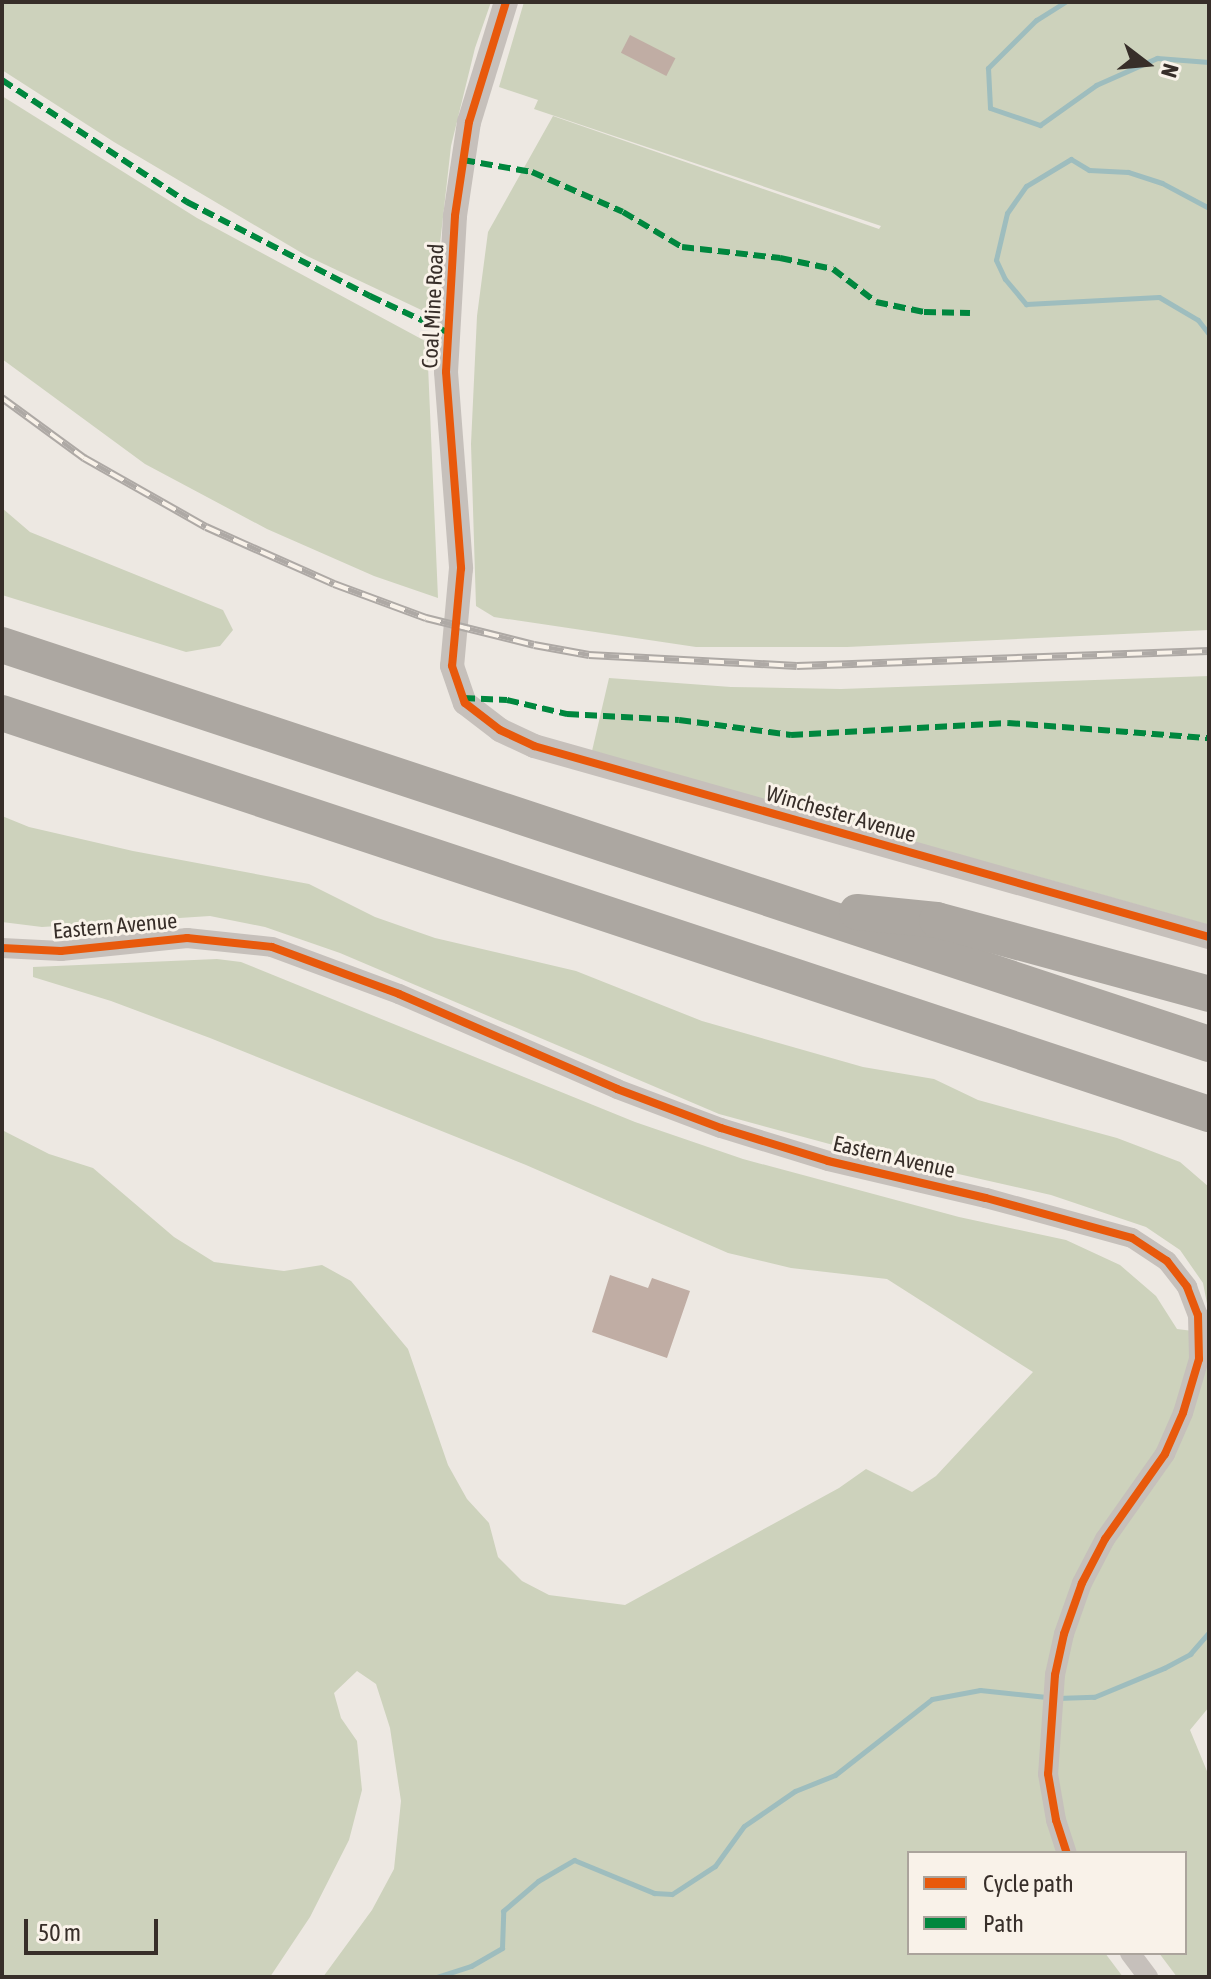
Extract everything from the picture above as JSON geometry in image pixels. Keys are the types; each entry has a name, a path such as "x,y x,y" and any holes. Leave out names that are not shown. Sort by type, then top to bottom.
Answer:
{"highway":[{"path":"2,645 1209,1044"},
{"path":"2,713 1209,1114"},
{"path":"788,905 937,920 1209,994"}],"street":[{"name":"Coal Mine Road","path":"471,707 465,703 452,666 461,568 446,372 455,216 469,122 506,2"},
{"name":"Winchester Avenue","path":"471,707 500,730 534,746 1209,937"},
{"name":"Eastern Avenue","path":"2,948 61,951 187,938 272,947 399,994 617,1089 721,1128 828,1161 986,1198 1132,1238 1167,1261 1187,1287 1198,1315 1199,1359 1183,1413 1165,1454 1105,1539 1082,1583 1060,1652 1048,1774 1056,1820 1066,1851"},
{"path":"1132,1955 1148,1977"}],"green space":[{"path":"2,2 491,2 475,48 451,146 432,315 307,256 114,142 2,70"},
{"path":"524,2 1209,2 1209,630 847,647 696,647 494,617 476,606 471,444 477,316 488,232 553,116 879,229 881,226 534,109 538,100 499,87"},
{"path":"2,96 197,218 427,342 438,598 374,576 267,529 145,464 2,359"},
{"path":"2,508 30,532 223,610 233,630 220,646 186,652 2,595"},
{"path":"1209,676 1209,925 592,751 609,678 731,687 841,689"},
{"path":"2,816 29,827 133,851 309,884 375,917 435,938 576,971 702,1021 863,1067 934,1079 978,1100 1117,1138 1180,1162 1209,1187 1209,1314 1203,1283 1180,1250 1146,1227 1051,1195 848,1149 719,1114 340,953 265,927 210,916 42,927 2,922"},
{"path":"217,959 241,962 635,1122 743,1159 959,1217 1066,1240 1120,1265 1156,1296 1177,1329 1209,1333 1209,1707 1190,1730 1209,1776 1209,1977 1177,1977 1160,1955 1187,1955 1187,1851 907,1851 907,1955 1106,1955 1123,1977 323,1977 372,1910 394,1869 401,1801 390,1728 376,1684 357,1671 334,1693 341,1718 357,1741 362,1790 349,1840 310,1917 270,1977 2,1977 2,1130 49,1154 93,1168 174,1237 214,1262 284,1271 322,1265 351,1281 408,1349 448,1465 467,1499 489,1523 498,1557 522,1581 549,1595 625,1605 839,1488 866,1469 912,1492 936,1476 1033,1372 887,1279 791,1268 728,1253 526,1165 210,1038 111,1001 33,977 33,967"}],"building":[{"path":"630,35 675,58 666,76 621,53"},
{"path":"610,1275 648,1288 652,1278 690,1291 667,1358 592,1332"}],"waterway":[{"path":"1065,2 1036,20 988,68 990,108 1040,125 1096,85 1157,58 1209,62"},
{"path":"1209,208 1162,183 1128,172 1089,170 1071,159 1026,186 1007,213 996,260 1005,279 1026,304 1159,297 1198,320 1209,334"},
{"path":"1057,1698 1094,1697 1164,1668 1190,1654 1209,1632"},
{"path":"437,1977 471,1966 502,1948 503,1911 538,1881 574,1860 654,1893 672,1894 715,1866 744,1826 795,1791 835,1775 932,1699 980,1690 1047,1697"}],"railway":[{"path":"2,398 84,458 206,527 334,584 426,618 534,645 589,655 797,666 1209,651"}],"marked path":[{"path":"2,80 187,202 449,333"},
{"path":"463,160 532,172 623,212 682,247 780,258 833,269 876,302 924,312 970,313"},
{"path":"463,698 507,700 567,714 679,720 791,735 1008,723 1209,738"}],"cycle path":[{"path":"506,2 469,122 455,216 446,372 461,568 452,666 465,703 500,730 534,746 1209,937"},
{"path":"2,948 61,951 187,938 272,947 399,994 617,1089 721,1128 828,1161 986,1198 1132,1238 1167,1261 1187,1287 1198,1315 1199,1359 1183,1413 1165,1454 1105,1539 1082,1583 1064,1634 1055,1675 1048,1774 1056,1820 1066,1851"}]}
